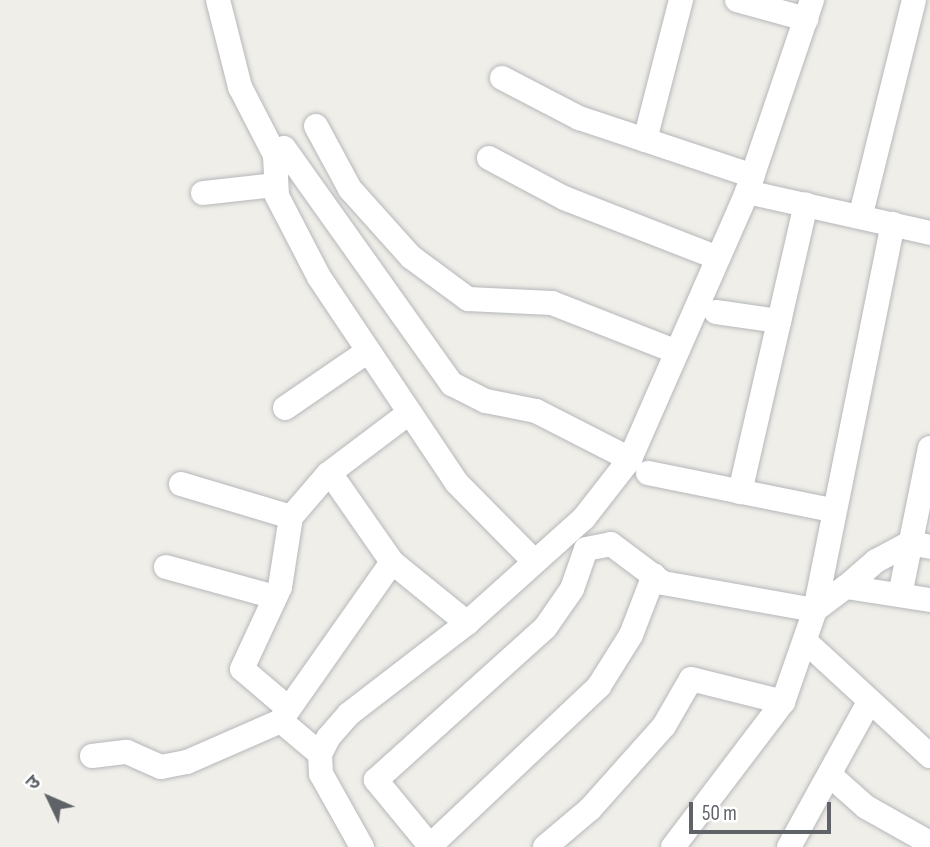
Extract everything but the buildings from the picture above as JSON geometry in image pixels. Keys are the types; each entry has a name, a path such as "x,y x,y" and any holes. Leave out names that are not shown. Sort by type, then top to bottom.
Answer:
{"street":[{"path":"218,0 240,87 275,155 276,185 283,211 319,277 456,482 535,562"},
{"path":"645,140 681,0"},
{"path":"362,847 321,774 320,754 328,738 349,714 467,623 640,466 677,352 718,258 753,189 809,9 737,0"},
{"path":"861,214 914,0"},
{"path":"502,78 579,118 645,140 753,189 930,233"},
{"path":"316,126 350,190 411,257 468,299 552,303 677,352"},
{"path":"275,155 284,148 452,384 486,401 536,411 640,466 740,492 832,510"},
{"path":"489,158 564,198 718,258"},
{"path":"203,193 276,185"},
{"path":"740,492 806,204"},
{"path":"673,847 783,702 816,610 832,510 893,224"},
{"path":"716,312 779,321"},
{"path":"285,408 368,351"},
{"path":"320,754 242,669 275,597 290,543 291,517 330,473 409,413"},
{"path":"900,595 920,545 930,448"},
{"path":"330,473 392,562 467,623"},
{"path":"181,484 291,517"},
{"path":"654,575 631,635 599,686 430,846 376,780 545,628 572,589 586,550 611,544 654,575 663,583 816,610 876,561 920,545"},
{"path":"92,756 127,752 161,767 174,765 285,714 392,562"},
{"path":"166,567 275,597"},
{"path":"846,587 930,600"},
{"path":"805,641 869,704 930,756"},
{"path":"545,847 590,809 664,726 691,679 783,702"},
{"path":"794,845 869,704"},
{"path":"831,776 866,807 930,843"}]}
